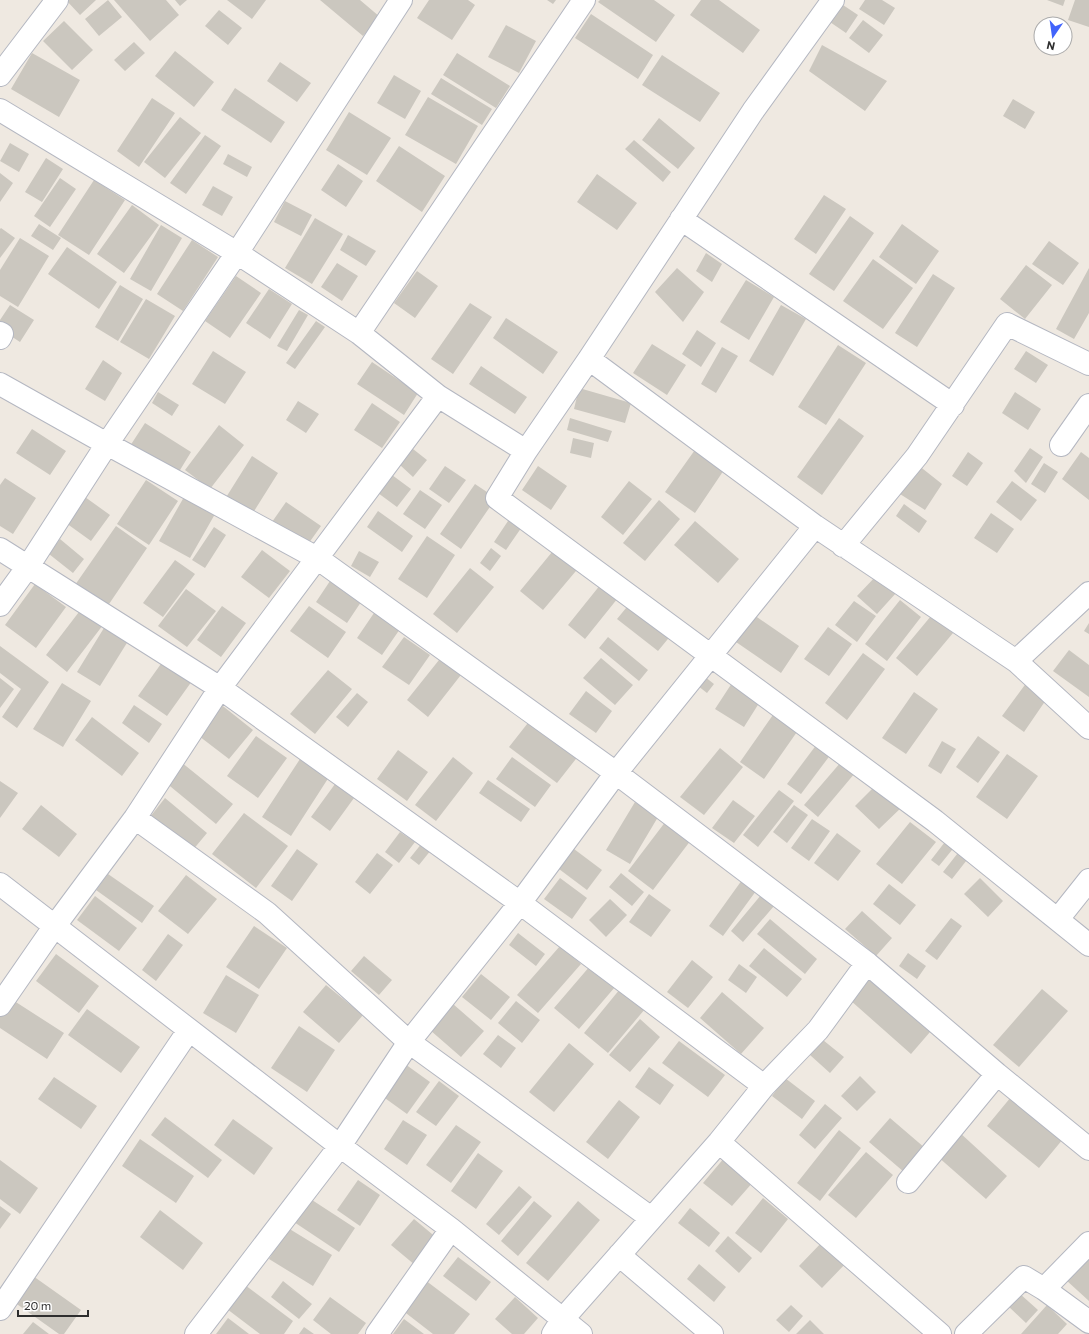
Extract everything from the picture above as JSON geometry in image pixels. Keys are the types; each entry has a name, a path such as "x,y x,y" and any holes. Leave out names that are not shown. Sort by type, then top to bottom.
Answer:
{"street":[{"path":"0,75 57,0"},
{"path":"0,605 29,565 107,444 237,253 401,0"},
{"path":"359,333 584,0"},
{"path":"833,0 753,111 680,219 590,359 526,450 497,498 935,821 1089,945"},
{"path":"0,110 237,253 359,333 438,396 526,450"},
{"path":"680,219 953,405"},
{"path":"843,546 917,456 1007,324 1089,364"},
{"path":"0,333 2,334 0,338"},
{"path":"590,359 843,546 1016,661 1089,728"},
{"path":"0,384 317,558 616,773 866,963 997,1074 1089,1149"},
{"path":"0,1005 54,927 135,818 220,688 438,396"},
{"path":"1061,445 1089,405"},
{"path":"196,1334 340,1146 409,1042 520,903 616,773 815,526"},
{"path":"0,549 29,565 220,688 520,903 764,1086"},
{"path":"1016,661 1089,593"},
{"path":"135,818 267,913 409,1042 651,1218"},
{"path":"1058,920 1089,880"},
{"path":"0,884 340,1146 451,1229 557,1327 581,1334"},
{"path":"557,1327 719,1142 764,1086 818,1030 866,963"},
{"path":"0,1309 190,1030"},
{"path":"908,1182 997,1074"},
{"path":"719,1142 940,1334"},
{"path":"377,1334 451,1229"},
{"path":"1044,1289 1089,1243"},
{"path":"619,1255 712,1334"},
{"path":"966,1334 1024,1277 1044,1289 1089,1322"}],"building":[{"path":"66,0 96,0 80,15"},
{"path":"108,0 122,17 99,36 85,19"},
{"path":"114,0 166,0 179,15 150,41"},
{"path":"175,0 187,0 180,6"},
{"path":"227,0 266,0 252,19"},
{"path":"320,0 360,0 380,17 363,36"},
{"path":"429,0 468,0 475,5 452,40 417,18"},
{"path":"547,0 556,0 553,4"},
{"path":"600,0 654,0 675,15 656,42 598,2"},
{"path":"701,0 719,0 760,30 743,53 690,15"},
{"path":"865,0 882,0 895,8 884,25 859,9"},
{"path":"1047,0 1065,0 1063,6"},
{"path":"1075,0 1089,0 1089,27 1073,22 1073,16 1069,16"},
{"path":"840,3 858,15 846,33 827,20"},
{"path":"219,10 242,28 228,45 205,26"},
{"path":"591,14 653,55 638,79 575,38"},
{"path":"863,20 883,35 869,53 849,38"},
{"path":"64,21 93,50 72,70 43,41"},
{"path":"506,25 536,41 519,73 488,57"},
{"path":"134,42 145,53 125,71 114,60"},
{"path":"822,45 887,81 865,111 809,71"},
{"path":"175,51 214,82 194,107 155,76"},
{"path":"32,53 80,80 59,117 11,89"},
{"path":"457,53 510,86 496,108 443,75"},
{"path":"662,55 720,93 700,122 642,85"},
{"path":"280,62 311,83 297,102 267,81"},
{"path":"394,75 421,91 405,119 377,103"},
{"path":"441,78 492,109 482,125 431,94"},
{"path":"235,88 285,122 271,143 221,110"},
{"path":"428,97 478,126 456,164 405,135"},
{"path":"152,98 175,113 139,167 117,151"},
{"path":"1013,99 1035,112 1025,129 1003,116"},
{"path":"349,112 391,138 367,175 326,150"},
{"path":"180,117 201,133 165,178 144,162"},
{"path":"659,118 695,148 678,169 642,140"},
{"path":"205,135 221,146 186,194 170,183"},
{"path":"634,140 671,172 663,182 625,149"},
{"path":"10,143 29,154 19,172 0,161"},
{"path":"399,146 445,176 422,212 376,181"},
{"path":"228,154 252,167 247,177 223,164"},
{"path":"46,158 63,169 42,202 25,192"},
{"path":"338,164 363,181 346,207 321,190"},
{"path":"0,173 13,183 0,202"},
{"path":"597,174 637,203 617,230 577,202"},
{"path":"60,178 76,189 50,227 34,216"},
{"path":"94,180 125,200 89,255 58,235"},
{"path":"213,186 233,197 222,216 202,205"},
{"path":"824,195 846,209 816,254 794,239"},
{"path":"285,201 312,215 301,236 274,222"},
{"path":"132,205 159,225 124,273 97,254"},
{"path":"850,216 874,233 834,291 809,274"},
{"path":"315,218 343,234 312,284 285,268"},
{"path":"39,224 61,238 53,250 31,236"},
{"path":"902,224 939,251 916,284 879,257"},
{"path":"161,225 182,238 151,291 130,279"},
{"path":"1,228 15,238 0,258 0,229"},
{"path":"348,235 376,251 366,266 340,250"},
{"path":"20,238 49,256 18,307 0,296 0,270"},
{"path":"192,240 218,257 183,311 157,294"},
{"path":"1049,241 1079,263 1063,285 1032,264"},
{"path":"67,247 117,282 99,309 48,274"},
{"path":"706,253 722,264 712,282 696,271"},
{"path":"873,259 913,288 883,329 843,301"},
{"path":"337,263 358,276 342,301 321,287"},
{"path":"1026,265 1052,285 1025,319 1000,299"},
{"path":"677,268 704,292 683,322 655,292"},
{"path":"1089,268 1089,313 1074,339 1056,329"},
{"path":"417,271 438,286 415,318 394,303"},
{"path":"933,274 955,288 917,347 895,333"},
{"path":"236,276 261,293 230,338 205,321"},
{"path":"746,280 774,297 749,340 720,322"},
{"path":"120,285 143,299 118,341 95,327"},
{"path":"269,289 292,304 270,339 246,323"},
{"path":"146,299 175,316 149,359 120,342"},
{"path":"470,303 492,317 453,374 431,359"},
{"path":"10,305 34,320 20,342 0,329 0,320"},
{"path":"781,305 806,319 773,376 749,361"},
{"path":"299,310 308,315 287,351 277,346"},
{"path":"506,318 558,352 543,374 493,338"},
{"path":"316,321 325,327 295,369 286,363"},
{"path":"697,330 716,343 701,367 682,354"},
{"path":"652,344 686,365 667,395 633,373"},
{"path":"838,345 866,363 826,425 798,407"},
{"path":"722,347 738,356 716,393 701,384"},
{"path":"213,351 246,372 225,404 192,384"},
{"path":"1026,351 1048,365 1036,383 1014,369"},
{"path":"103,360 122,373 105,401 85,389"},
{"path":"372,362 418,393 404,415 357,384"},
{"path":"481,366 527,397 515,414 469,384"},
{"path":"579,388 631,403 625,423 574,409"},
{"path":"158,392 179,405 172,416 152,403"},
{"path":"1015,392 1041,409 1028,430 1002,413"},
{"path":"298,401 319,414 306,433 286,420"},
{"path":"372,403 400,422 382,448 354,430"},
{"path":"570,418 612,431 608,442 567,430"},
{"path":"839,418 864,436 822,495 797,477"},
{"path":"145,423 191,452 177,475 130,446"},
{"path":"219,425 244,445 210,489 185,470"},
{"path":"32,429 66,451 50,475 16,453"},
{"path":"573,438 594,443 591,458 570,453"},
{"path":"697,447 726,467 695,513 665,492"},
{"path":"1030,448 1043,457 1026,483 1014,471"},
{"path":"413,449 427,460 413,477 400,465"},
{"path":"968,452 983,463 967,486 952,476"},
{"path":"1081,452 1089,458 1089,500 1062,479"},
{"path":"252,456 278,473 251,516 225,499"},
{"path":"1044,463 1058,472 1045,493 1031,484"},
{"path":"918,465 942,484 925,510 900,494"},
{"path":"445,466 466,480 449,503 429,489"},
{"path":"538,466 567,486 551,510 522,490"},
{"path":"392,475 411,489 397,507 378,493"},
{"path":"5,478 36,498 13,534 0,526 0,485"},
{"path":"146,480 178,501 149,545 117,524"},
{"path":"629,481 652,499 623,535 601,517"},
{"path":"1012,481 1037,500 1021,521 996,502"},
{"path":"475,484 496,498 461,549 440,534"},
{"path":"420,490 442,505 425,529 403,514"},
{"path":"85,497 110,515 91,541 66,523"},
{"path":"184,497 215,514 190,558 159,541"},
{"path":"659,500 680,519 645,561 623,543"},
{"path":"286,502 321,526 306,547 272,522"},
{"path":"904,504 927,521 919,533 896,516"},
{"path":"378,511 413,536 402,552 367,527"},
{"path":"514,512 526,521 506,550 494,542"},
{"path":"991,513 1014,529 997,553 974,538"},
{"path":"695,521 739,559 718,583 674,545"},
{"path":"116,526 147,548 107,607 75,585"},
{"path":"214,527 226,535 205,568 192,560"},
{"path":"427,536 455,555 427,598 398,579"},
{"path":"60,539 84,559 73,573 49,554"},
{"path":"557,546 581,565 543,610 520,591"},
{"path":"491,548 501,556 490,571 480,563"},
{"path":"262,550 290,571 269,598 241,577"},
{"path":"359,551 379,562 370,577 351,566"},
{"path":"175,560 195,574 163,617 143,603"},
{"path":"470,568 494,587 457,633 433,614"},
{"path":"609,574 626,588 585,639 568,625"},
{"path":"877,575 896,593 877,614 857,596"},
{"path":"332,578 363,599 347,623 316,602"},
{"path":"35,584 66,607 36,648 5,625"},
{"path":"186,589 216,611 187,647 158,626"},
{"path":"640,591 681,623 658,651 617,619"},
{"path":"900,600 921,617 887,661 865,644"},
{"path":"854,601 876,616 857,642 835,625"},
{"path":"222,606 246,623 221,657 197,640"},
{"path":"309,606 346,632 328,658 290,631"},
{"path":"82,608 103,625 67,672 46,655"},
{"path":"374,613 400,629 382,655 357,638"},
{"path":"754,615 799,646 781,673 736,642"},
{"path":"931,616 953,633 917,676 896,658"},
{"path":"107,623 130,638 100,686 77,672"},
{"path":"1089,623 1089,634 1084,631"},
{"path":"828,627 852,644 829,676 804,659"},
{"path":"404,637 430,655 409,685 382,667"},
{"path":"608,637 648,670 639,681 599,648"},
{"path":"0,646 49,682 17,728 2,717 21,689 0,673"},
{"path":"1069,650 1089,665 1089,697 1053,671"},
{"path":"863,653 885,669 847,720 825,703"},
{"path":"443,655 464,671 428,717 407,700"},
{"path":"601,658 633,685 615,705 583,678"},
{"path":"163,661 192,681 167,716 138,696"},
{"path":"328,670 352,689 315,734 290,714"},
{"path":"700,673 714,684 707,693 693,682"},
{"path":"0,678 14,689 0,708"},
{"path":"1027,682 1048,697 1024,732 1002,716"},
{"path":"62,683 91,701 63,747 33,729"},
{"path":"732,683 761,700 744,727 715,709"},
{"path":"586,691 612,711 596,733 569,714"},
{"path":"914,692 938,709 906,754 882,738"},
{"path":"357,693 368,702 348,727 336,717"},
{"path":"219,703 253,730 229,759 195,733"},
{"path":"134,705 162,724 149,743 122,723"},
{"path":"775,712 799,729 764,779 740,762"},
{"path":"92,717 139,753 122,776 75,740"},
{"path":"531,719 579,755 557,783 509,747"},
{"path":"256,736 287,758 258,798 227,776"},
{"path":"978,736 1000,752 978,783 956,767"},
{"path":"820,740 834,750 801,794 787,784"},
{"path":"942,741 956,749 941,774 928,766"},
{"path":"720,748 743,767 704,815 680,797"},
{"path":"398,750 428,772 407,801 377,779"},
{"path":"1007,754 1038,776 1007,819 976,797"},
{"path":"453,757 473,773 436,821 415,805"},
{"path":"512,757 551,785 535,807 496,779"},
{"path":"300,759 329,777 291,836 262,817"},
{"path":"181,762 233,804 216,824 165,782"},
{"path":"841,762 855,773 818,817 804,805"},
{"path":"488,780 530,809 521,822 479,793"},
{"path":"0,781 18,793 0,818"},
{"path":"880,781 904,805 879,829 855,806"},
{"path":"335,784 354,798 330,831 311,817"},
{"path":"779,790 794,801 758,847 743,835"},
{"path":"165,798 207,833 192,851 150,817"},
{"path":"733,800 755,816 734,843 712,828"},
{"path":"635,802 658,817 630,864 606,850"},
{"path":"41,805 77,834 59,857 22,829"},
{"path":"794,805 808,815 787,843 773,832"},
{"path":"244,813 288,846 256,888 212,854"},
{"path":"812,819 830,831 809,861 791,848"},
{"path":"666,821 691,840 653,890 628,871"},
{"path":"910,822 936,842 902,884 876,864"},
{"path":"400,832 415,842 399,863 385,852"},
{"path":"837,833 861,851 838,881 814,863"},
{"path":"948,838 956,845 939,866 931,860"},
{"path":"422,843 431,850 419,865 410,858"},
{"path":"297,849 318,864 292,901 271,886"},
{"path":"574,849 602,870 587,890 559,869"},
{"path":"961,849 970,856 952,879 943,872"},
{"path":"377,853 393,865 370,894 355,882"},
{"path":"621,873 644,892 632,906 609,887"},
{"path":"108,874 154,906 142,923 96,890"},
{"path":"186,875 217,899 188,934 158,911"},
{"path":"560,878 587,898 572,919 544,899"},
{"path":"980,878 1003,901 988,917 964,894"},
{"path":"742,880 756,891 723,936 709,926"},
{"path":"889,884 916,905 900,925 873,904"},
{"path":"649,894 671,910 651,937 629,922"},
{"path":"761,895 774,906 743,942 731,931"},
{"path":"95,896 137,928 119,951 77,920"},
{"path":"610,899 627,915 606,937 589,920"},
{"path":"862,911 892,938 876,956 845,929"},
{"path":"951,918 962,926 937,960 925,951"},
{"path":"770,919 817,959 805,974 757,934"},
{"path":"254,926 287,948 259,989 226,967"},
{"path":"518,933 545,954 536,966 509,945"},
{"path":"168,934 183,945 156,981 142,970"},
{"path":"560,946 581,964 538,1013 517,995"},
{"path":"764,948 802,979 787,997 749,966"},
{"path":"908,953 926,966 917,979 899,966"},
{"path":"56,954 99,986 79,1013 36,981"},
{"path":"364,956 392,980 379,995 351,971"},
{"path":"692,960 713,977 688,1008 667,992"},
{"path":"739,964 757,977 746,993 728,980"},
{"path":"590,966 615,987 579,1029 554,1008"},
{"path":"481,974 510,997 491,1020 462,997"},
{"path":"226,975 259,995 236,1033 203,1013"},
{"path":"869,979 930,1032 911,1054 850,1000"},
{"path":"326,985 363,1015 339,1043 303,1012"},
{"path":"620,989 645,1009 608,1053 584,1033"},
{"path":"1042,989 1068,1011 1019,1067 993,1045"},
{"path":"722,992 764,1028 741,1054 700,1018"},
{"path":"8,997 64,1033 47,1059 0,1028 0,1010"},
{"path":"516,1001 540,1020 522,1043 498,1023"},
{"path":"453,1004 484,1031 461,1057 430,1030"},
{"path":"87,1009 140,1047 121,1073 68,1035"},
{"path":"640,1019 660,1037 630,1072 609,1055"},
{"path":"299,1026 335,1050 307,1092 271,1068"},
{"path":"498,1035 516,1048 501,1068 483,1054"},
{"path":"823,1040 844,1057 830,1073 810,1055"},
{"path":"679,1041 725,1075 708,1097 662,1063"},
{"path":"569,1043 594,1064 554,1112 529,1092"},
{"path":"405,1064 430,1082 407,1114 382,1096"},
{"path":"649,1067 674,1085 660,1105 635,1087"},
{"path":"860,1076 876,1092 857,1111 841,1096"},
{"path":"54,1077 97,1106 81,1129 38,1099"},
{"path":"785,1078 815,1101 802,1119 772,1096"},
{"path":"439,1081 459,1096 436,1126 416,1112"},
{"path":"1011,1097 1063,1139 1039,1168 987,1126"},
{"path":"619,1100 640,1117 608,1159 586,1142"},
{"path":"825,1104 842,1118 815,1149 799,1135"},
{"path":"165,1117 222,1160 208,1178 151,1135"},
{"path":"890,1118 925,1148 904,1172 869,1142"},
{"path":"233,1119 273,1148 254,1175 214,1145"},
{"path":"403,1120 427,1135 407,1165 384,1149"},
{"path":"456,1125 481,1142 451,1183 426,1165"},
{"path":"839,1130 861,1148 820,1201 797,1183"},
{"path":"959,1132 1007,1176 986,1199 937,1156"},
{"path":"140,1139 194,1176 176,1203 122,1166"},
{"path":"866,1152 893,1175 856,1218 828,1195"},
{"path":"478,1153 503,1171 476,1209 451,1191"},
{"path":"725,1157 754,1181 732,1206 703,1183"},
{"path":"0,1160 38,1188 20,1214 0,1199"},
{"path":"358,1180 380,1195 360,1226 337,1210"},
{"path":"519,1186 532,1197 499,1235 486,1224"},
{"path":"309,1198 355,1228 339,1252 294,1222"},
{"path":"763,1198 788,1219 761,1253 735,1233"},
{"path":"534,1201 552,1216 518,1256 501,1241"},
{"path":"578,1201 600,1220 548,1281 526,1263"},
{"path":"0,1206 11,1214 0,1229"},
{"path":"690,1208 720,1233 709,1247 678,1223"},
{"path":"160,1210 203,1243 183,1270 140,1237"},
{"path":"414,1219 438,1239 415,1265 391,1245"},
{"path":"288,1228 332,1255 313,1286 269,1259"},
{"path":"728,1236 752,1258 739,1273 715,1251"},
{"path":"825,1239 848,1261 822,1288 799,1266"},
{"path":"1089,1256 1089,1301 1066,1280"},
{"path":"458,1257 491,1282 476,1301 443,1276"},
{"path":"699,1264 726,1287 714,1302 687,1279"},
{"path":"33,1276 81,1310 64,1334 59,1334 14,1302"},
{"path":"425,1280 470,1314 454,1334 433,1334 402,1310"},
{"path":"283,1281 312,1304 299,1319 271,1297"},
{"path":"245,1285 293,1321 284,1334 260,1334 227,1309"},
{"path":"1019,1293 1038,1310 1026,1323 1007,1305"},
{"path":"330,1297 366,1323 358,1334 331,1334 313,1320"},
{"path":"515,1297 538,1318 524,1334 512,1334 495,1319"},
{"path":"791,1305 803,1316 789,1332 776,1320"},
{"path":"1047,1305 1067,1324 1058,1334 1021,1334"},
{"path":"228,1318 249,1334 216,1334"},
{"path":"404,1319 424,1334 393,1334"},
{"path":"810,1320 824,1334 796,1334"},
{"path":"33,1322 49,1334 23,1334"},
{"path":"304,1327 314,1334 299,1334"}]}
